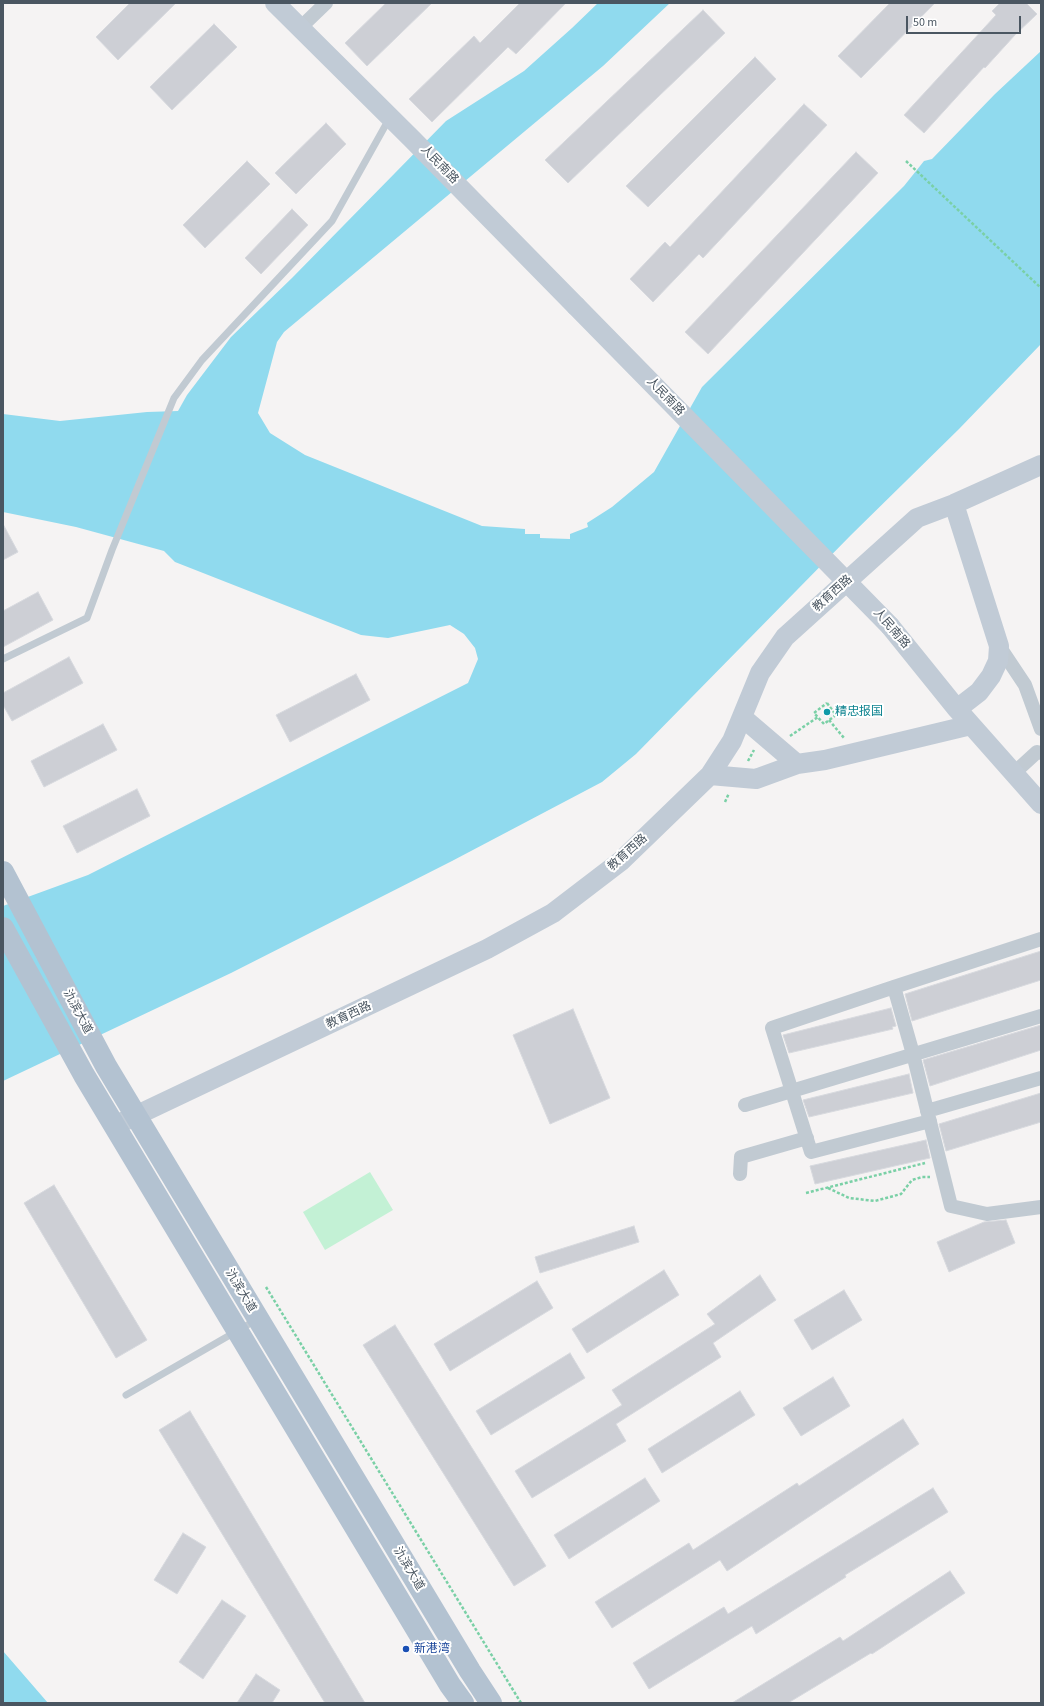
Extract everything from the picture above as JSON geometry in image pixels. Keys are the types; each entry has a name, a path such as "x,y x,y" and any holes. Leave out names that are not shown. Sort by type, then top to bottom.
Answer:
{"main road":[{"name":"人民南路","path":"275,3 468,195 890,626 957,709 1041,804"},
{"name":"教育西路","path":"114,1126 336,1022 487,949 553,912 621,861 710,775 732,741 760,673 785,637 916,518 954,504 1041,465"},
{"path":"954,504 998,646 998,661 991,676 979,692 957,709"},
{"path":"742,717 775,747 797,764"},
{"path":"710,775 756,779 797,764 825,760 970,724"},
{"name":"氿滨大道","path":"6,878 106,1066 257,1319 470,1671 491,1703"},
{"name":"氿滨大道","path":"3,928 84,1075 114,1126 463,1703"}],"street":[{"path":"300,28 326,3"},
{"path":"998,646 1025,685 1041,729"},
{"path":"1014,773 1039,750"},
{"path":"1041,939 772,1028 793,1090 811,1152 928,1116 1041,1078"},
{"path":"894,987 913,1054 943,1179 951,1206 986,1214 1041,1207"},
{"path":"745,1105 1041,1016"},
{"path":"740,1174 740,1157 807,1138"}],"lane":[{"path":"3,659 87,618 112,550 174,398 202,360 332,221 390,117"},
{"path":"126,1395 257,1319"}],"path":[{"path":"906,161 1041,288"},
{"path":"826,703 836,715 824,724 818,717 814,713 826,703"},
{"path":"775,747 818,717"},
{"path":"806,1193 939,1160"},
{"path":"828,1188 848,1198 875,1201 901,1194 912,1180 922,1177 943,1179"},
{"path":"266,1287 521,1703"}],"green space":[{"path":"370,1172 393,1210 325,1250 303,1212"}],"water":[{"path":"598,3 670,3 603,66 284,332 277,342 258,413 270,433 305,455 482,526 525,529 525,534 540,534 540,538 570,539 570,534 588,527 587,523 612,507 654,472 702,387 904,186 924,161 932,159 995,94 1041,51 1041,344 959,429 851,535 636,754 602,782 452,861 231,973 3,1081 3,906 88,875 468,683 478,659 475,648 464,634 450,625 388,638 361,635 175,562 164,551 76,527 3,512 3,414 60,421 147,412 178,411 187,395 231,337 292,278 446,121 524,71"},
{"path":"3,1651 48,1703 3,1703"}],"building":[{"path":"130,3 176,3 118,60 96,37"},
{"path":"386,3 432,3 367,66 345,43"},
{"path":"520,3 566,3 516,54 508,47 432,122 409,99 474,36 480,43"},
{"path":"890,3 935,3 861,78 838,56"},
{"path":"1000,3 1026,3 1037,14 1015,35 985,68 984,67 924,133 904,115 996,15 992,11"},
{"path":"703,10 725,33 568,183 545,160"},
{"path":"214,24 237,47 172,110 150,87"},
{"path":"755,57 776,79 648,207 626,186"},
{"path":"804,104 827,125 703,258 699,254 653,302 630,279 665,242 670,247"},
{"path":"326,123 346,144 296,194 275,173"},
{"path":"856,152 878,173 708,354 685,332"},
{"path":"247,161 270,184 205,248 183,225"},
{"path":"292,209 308,225 261,274 245,258"},
{"path":"3,524 18,552 3,560"},
{"path":"38,592 53,620 3,647 3,611"},
{"path":"69,657 83,683 12,721 3,705 3,693"},
{"path":"356,674 370,700 290,742 276,715"},
{"path":"103,724 117,750 44,787 31,761"},
{"path":"137,789 150,816 77,853 63,826"},
{"path":"1041,951 1041,980 912,1021 905,994"},
{"path":"891,1008 896,1026 892,1027 893,1029 789,1053 783,1035"},
{"path":"573,1009 610,1098 550,1124 513,1035"},
{"path":"1041,1025 1041,1050 930,1086 923,1060"},
{"path":"909,1074 913,1093 809,1117 803,1100"},
{"path":"1041,1093 1041,1122 946,1151 939,1124"},
{"path":"926,1140 930,1158 815,1184 810,1166"},
{"path":"54,1185 147,1340 116,1358 24,1203"},
{"path":"1006,1220 1015,1243 949,1272 937,1242 984,1222"},
{"path":"634,1226 639,1242 540,1273 535,1257"},
{"path":"664,1270 679,1295 587,1353 572,1329"},
{"path":"760,1275 776,1300 713,1343 721,1357 616,1424 626,1441 532,1498 515,1471 622,1405 612,1390 715,1324 707,1314"},
{"path":"537,1281 553,1308 450,1371 434,1344"},
{"path":"844,1290 862,1320 812,1350 794,1320"},
{"path":"395,1325 546,1566 514,1586 363,1345"},
{"path":"570,1353 585,1378 491,1435 476,1411"},
{"path":"833,1377 850,1406 801,1436 783,1408"},
{"path":"740,1391 755,1415 662,1473 648,1449"},
{"path":"190,1411 365,1703 325,1703 159,1430"},
{"path":"903,1419 919,1444 727,1571 720,1560 612,1628 595,1602 689,1543 693,1550 797,1483 799,1486"},
{"path":"645,1478 660,1501 569,1559 554,1535"},
{"path":"933,1488 948,1512 845,1575 846,1577 756,1634 752,1626 649,1689 633,1663 724,1607 728,1614"},
{"path":"183,1533 206,1547 177,1594 154,1580"},
{"path":"950,1571 965,1593 872,1654 871,1653 788,1703 732,1703 840,1637 843,1641"},
{"path":"222,1600 246,1616 203,1679 179,1662"},
{"path":"256,1674 280,1690 272,1703 237,1703"}],"place":[{"name":"精忠报国","path":"827,712"},
{"name":"新港湾","path":"406,1649"}]}
